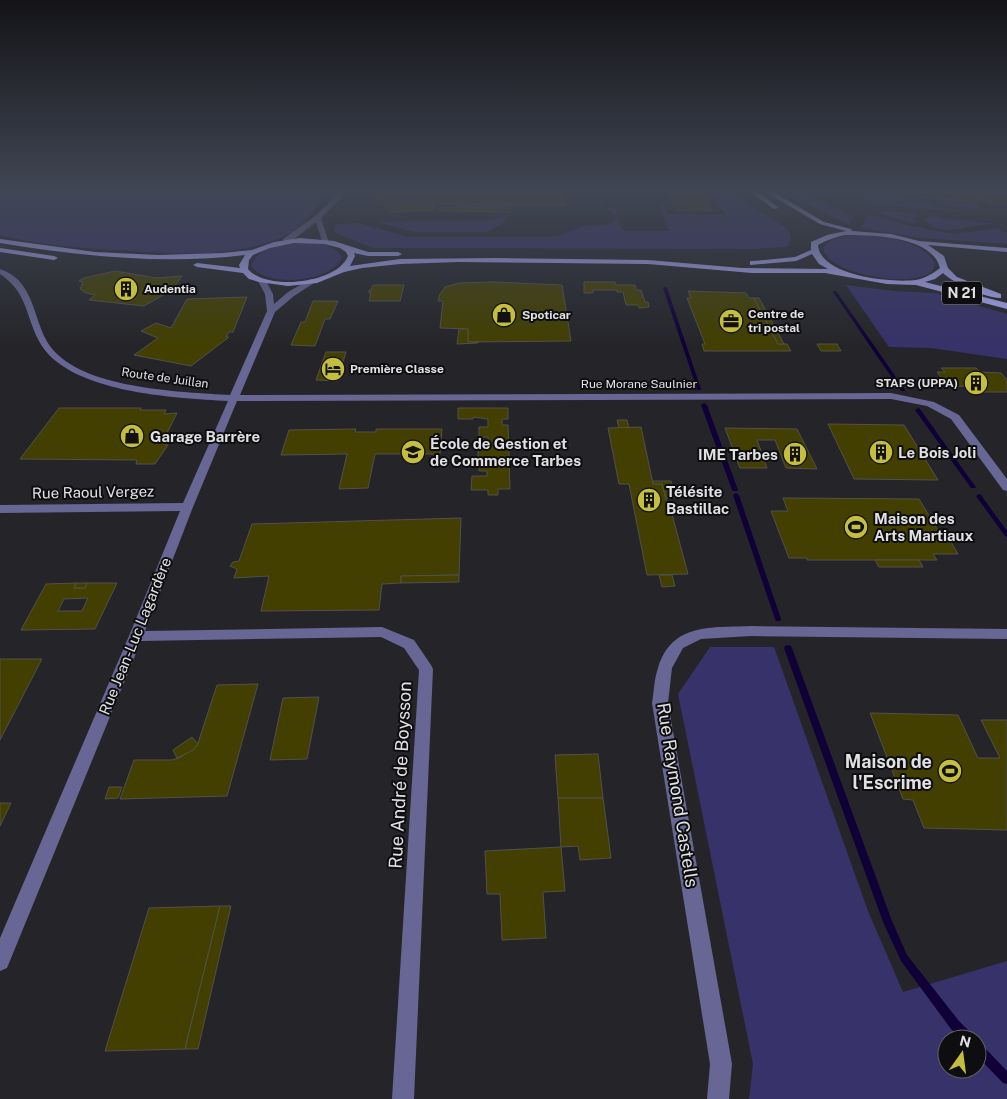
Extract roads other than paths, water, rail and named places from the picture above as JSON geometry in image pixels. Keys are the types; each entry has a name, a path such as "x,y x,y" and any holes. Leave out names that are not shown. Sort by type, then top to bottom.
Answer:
{"main road":[{"path":"15,243 128,256 206,258 253,252 279,243"},
{"path":"332,243 368,254 608,254 762,263 796,259 814,251"},
{"path":"815,243 814,251 819,260 831,268 854,277"},
{"path":"253,252 246,258 243,265 245,271 251,276 277,283 311,281 343,270 378,263 419,261 649,262 745,271 812,270 893,283 917,282 936,277 944,268 940,257 928,248 917,243"},
{"path":"933,243 1007,250"},
{"path":"958,253 978,248"},
{"path":"343,270 352,259 347,249"},
{"path":"0,250 71,260 201,265 245,271"},
{"path":"940,257 949,255"},
{"name":"N 21","path":"944,268 948,273 961,281 1007,299"},
{"name":"N 21","path":"917,282 1007,306"}],"street":[{"name":"Route de Juillan","path":"0,271 15,279 26,294 39,330 51,353 66,365 86,375 140,390 233,398"},
{"path":"262,280 269,294 271,311"},
{"name":"Rue Jean-Luc Lagardère","path":"0,961 136,636 187,507 271,311 291,294 311,281"},
{"name":"Rue Morane Saulnier","path":"233,398 891,396 930,404 955,417 1007,487"},
{"name":"Rue Raoul Vergez","path":"0,509 187,507"},
{"name":"Rue Raymond Castells","path":"718,1099 722,1064 660,703 665,668 678,644 699,634 751,631 1007,634"},
{"name":"Rue André de Boysson","path":"136,636 382,632 409,644 426,669 403,1099"}],"waterway":[{"path":"665,288 699,389"},
{"path":"835,292 903,390"},
{"path":"704,405 735,490"},
{"path":"918,410 973,487"},
{"path":"736,495 778,619"},
{"path":"979,496 1007,535"},
{"path":"788,648 888,922 904,958 959,1029"},
{"path":"987,1058 1007,1079"}],"place":[{"name":"Audentia","path":"126,289"},
{"name":"Spoticar","path":"504,315"},
{"name":"Centre de tri postal","path":"731,321"},
{"name":"Première Classe","path":"333,369"},
{"name":"STAPS (UPPA)","path":"976,383"},
{"name":"Garage Barrère","path":"132,436"},
{"name":"École de Gestion et de Commerce Tarbes","path":"413,452"},
{"name":"Le Bois Joli","path":"881,452"},
{"name":"IME Tarbes","path":"795,454"},
{"name":"Télésite Bastillac","path":"649,500"},
{"name":"Maison des Arts Martiaux","path":"856,527"},
{"name":"Maison de l'Escrime","path":"950,771"}]}
